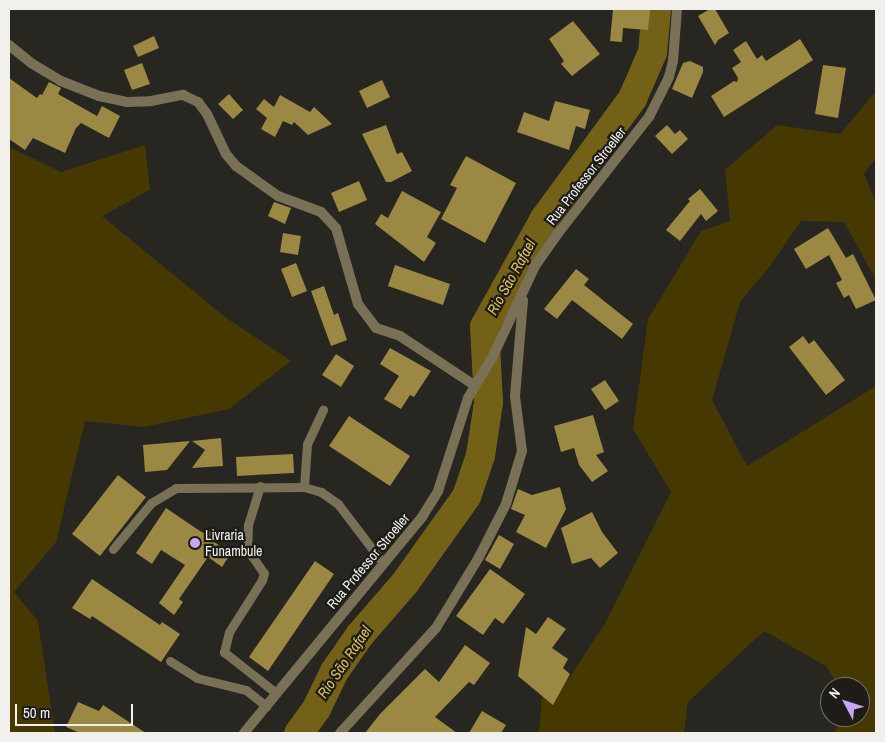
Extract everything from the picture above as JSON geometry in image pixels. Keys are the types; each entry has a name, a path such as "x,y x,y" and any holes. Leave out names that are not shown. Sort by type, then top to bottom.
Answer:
{"street":[{"name":"Rua Professor Stroeller","path":"244,733 422,517 438,491 457,427 476,381 493,356 535,266 559,232 649,117 669,78 673,60 677,9"},
{"path":"9,45 31,63 61,81 99,96 127,102 150,101 183,95 198,102 207,114 226,154 236,166 278,196 321,212 336,228 358,304 376,328 400,336 476,381"},
{"path":"340,733 436,628 479,557 506,504 522,451 515,396 524,291"}],"lane":[{"path":"304,487 307,444 323,410"},
{"path":"260,486 248,525 247,549 264,573 262,580 229,632 224,652 276,693"},
{"path":"113,549 151,503 176,488 304,487 322,492 338,504 383,563"},
{"path":"170,661 197,678 246,690 266,706"}],"shaded area":[{"path":"876,91 876,158 864,174 876,202 876,276 875,278 844,222 801,221 770,266 740,302 712,400 747,466 876,386 876,733 834,733 837,727 870,727 870,677 833,677 826,666 764,631 688,702 684,733 536,733 539,730 545,667 568,680 605,623 671,492 633,429 648,319 701,231 730,221 725,170 777,125 840,134"},
{"path":"145,145 150,190 102,216 225,317 291,361 229,409 144,427 85,421 56,542 14,592 38,621 55,733 9,733 9,147 61,172"}],"building":[{"path":"613,9 650,10 648,30 623,28 622,42 610,41"},
{"path":"710,9 715,9 729,33 718,40 715,45 698,16"},
{"path":"573,21 600,54 572,76 561,64 564,61 549,39"},
{"path":"154,36 159,48 138,57 133,46"},
{"path":"800,39 813,60 724,117 711,96 734,81 737,82 738,78 732,68 741,62 733,50 746,41 757,59 762,55 766,61"},
{"path":"690,61 703,67 703,72 692,98 672,89 683,63"},
{"path":"142,63 150,84 132,90 124,70"},
{"path":"823,65 846,68 838,118 815,114"},
{"path":"9,78 37,98 40,94 42,95 49,82 61,88 58,94 97,116 102,106 120,116 109,138 81,123 76,128 65,153 33,138 25,150 9,139"},
{"path":"382,80 390,97 367,108 359,91"},
{"path":"229,94 243,110 233,119 218,104"},
{"path":"280,95 310,112 314,107 332,124 308,135 294,122 292,125 283,121 275,137 261,129 267,118 256,109 264,99 274,107"},
{"path":"555,101 590,110 585,129 576,126 569,150 517,132 524,112 549,121"},
{"path":"386,125 397,154 402,152 412,171 391,182 386,182 362,134"},
{"path":"667,125 675,134 680,130 688,139 672,154 655,136"},
{"path":"466,156 516,183 485,243 441,219 457,188 450,185"},
{"path":"359,181 367,200 339,212 331,193"},
{"path":"700,189 718,211 706,221 701,214 680,241 666,230 690,201 688,199"},
{"path":"402,191 441,212 427,237 436,243 424,262 375,224 381,214 388,218"},
{"path":"274,202 291,208 285,224 268,216"},
{"path":"828,228 846,258 853,254 876,300 856,309 849,295 844,298 836,283 842,280 829,255 806,269 794,249"},
{"path":"283,233 301,236 298,255 280,252"},
{"path":"296,263 307,291 292,297 281,269"},
{"path":"395,265 450,284 443,305 388,286"},
{"path":"576,269 589,279 584,285 633,324 622,339 572,300 557,319 544,309"},
{"path":"324,286 334,315 338,313 347,340 331,346 311,291"},
{"path":"803,336 809,344 814,340 845,380 826,395 789,347"},
{"path":"390,348 431,371 414,397 410,395 401,409 384,399 399,376 380,364"},
{"path":"336,354 354,366 341,387 322,375"},
{"path":"605,380 619,401 605,410 591,389"},
{"path":"593,415 604,452 596,455 608,471 592,482 579,465 574,448 561,452 554,426"},
{"path":"349,416 410,456 390,486 329,446"},
{"path":"221,438 223,466 192,468 205,450 192,441"},
{"path":"190,441 167,470 145,472 143,445"},
{"path":"293,454 294,473 237,476 236,457"},
{"path":"118,475 146,497 100,556 72,534"},
{"path":"560,487 566,509 546,548 516,532 525,515 511,509 518,489 532,495"},
{"path":"166,508 203,533 206,529 218,537 214,542 231,553 222,567 208,557 179,599 183,602 174,615 159,603 185,565 161,550 152,564 136,553"},
{"path":"592,512 602,532 618,553 600,568 591,558 572,564 561,528"},
{"path":"499,535 514,544 500,569 485,560"},
{"path":"315,561 334,574 268,671 249,657"},
{"path":"490,569 525,594 503,624 495,618 483,635 456,616"},
{"path":"92,579 160,625 162,622 180,634 161,662 92,616 90,619 72,608"},
{"path":"548,617 566,629 552,648 568,659 563,668 570,674 553,705 518,676 526,627 536,634"},
{"path":"465,645 490,663 474,685 469,682 435,717 457,733 365,733 380,714 425,669 439,682"},
{"path":"78,702 99,711 103,705 146,733 80,733 66,727"},
{"path":"482,711 506,725 501,733 469,733"}],"waterway":[{"name":"Rio São Rafael","path":"298,733 316,708 334,671 359,635 404,583 466,496 480,455 488,402 484,326 544,218 632,98 652,52 656,9"}],"place":[{"name":"Livraria Funambule","path":"195,543"}]}
